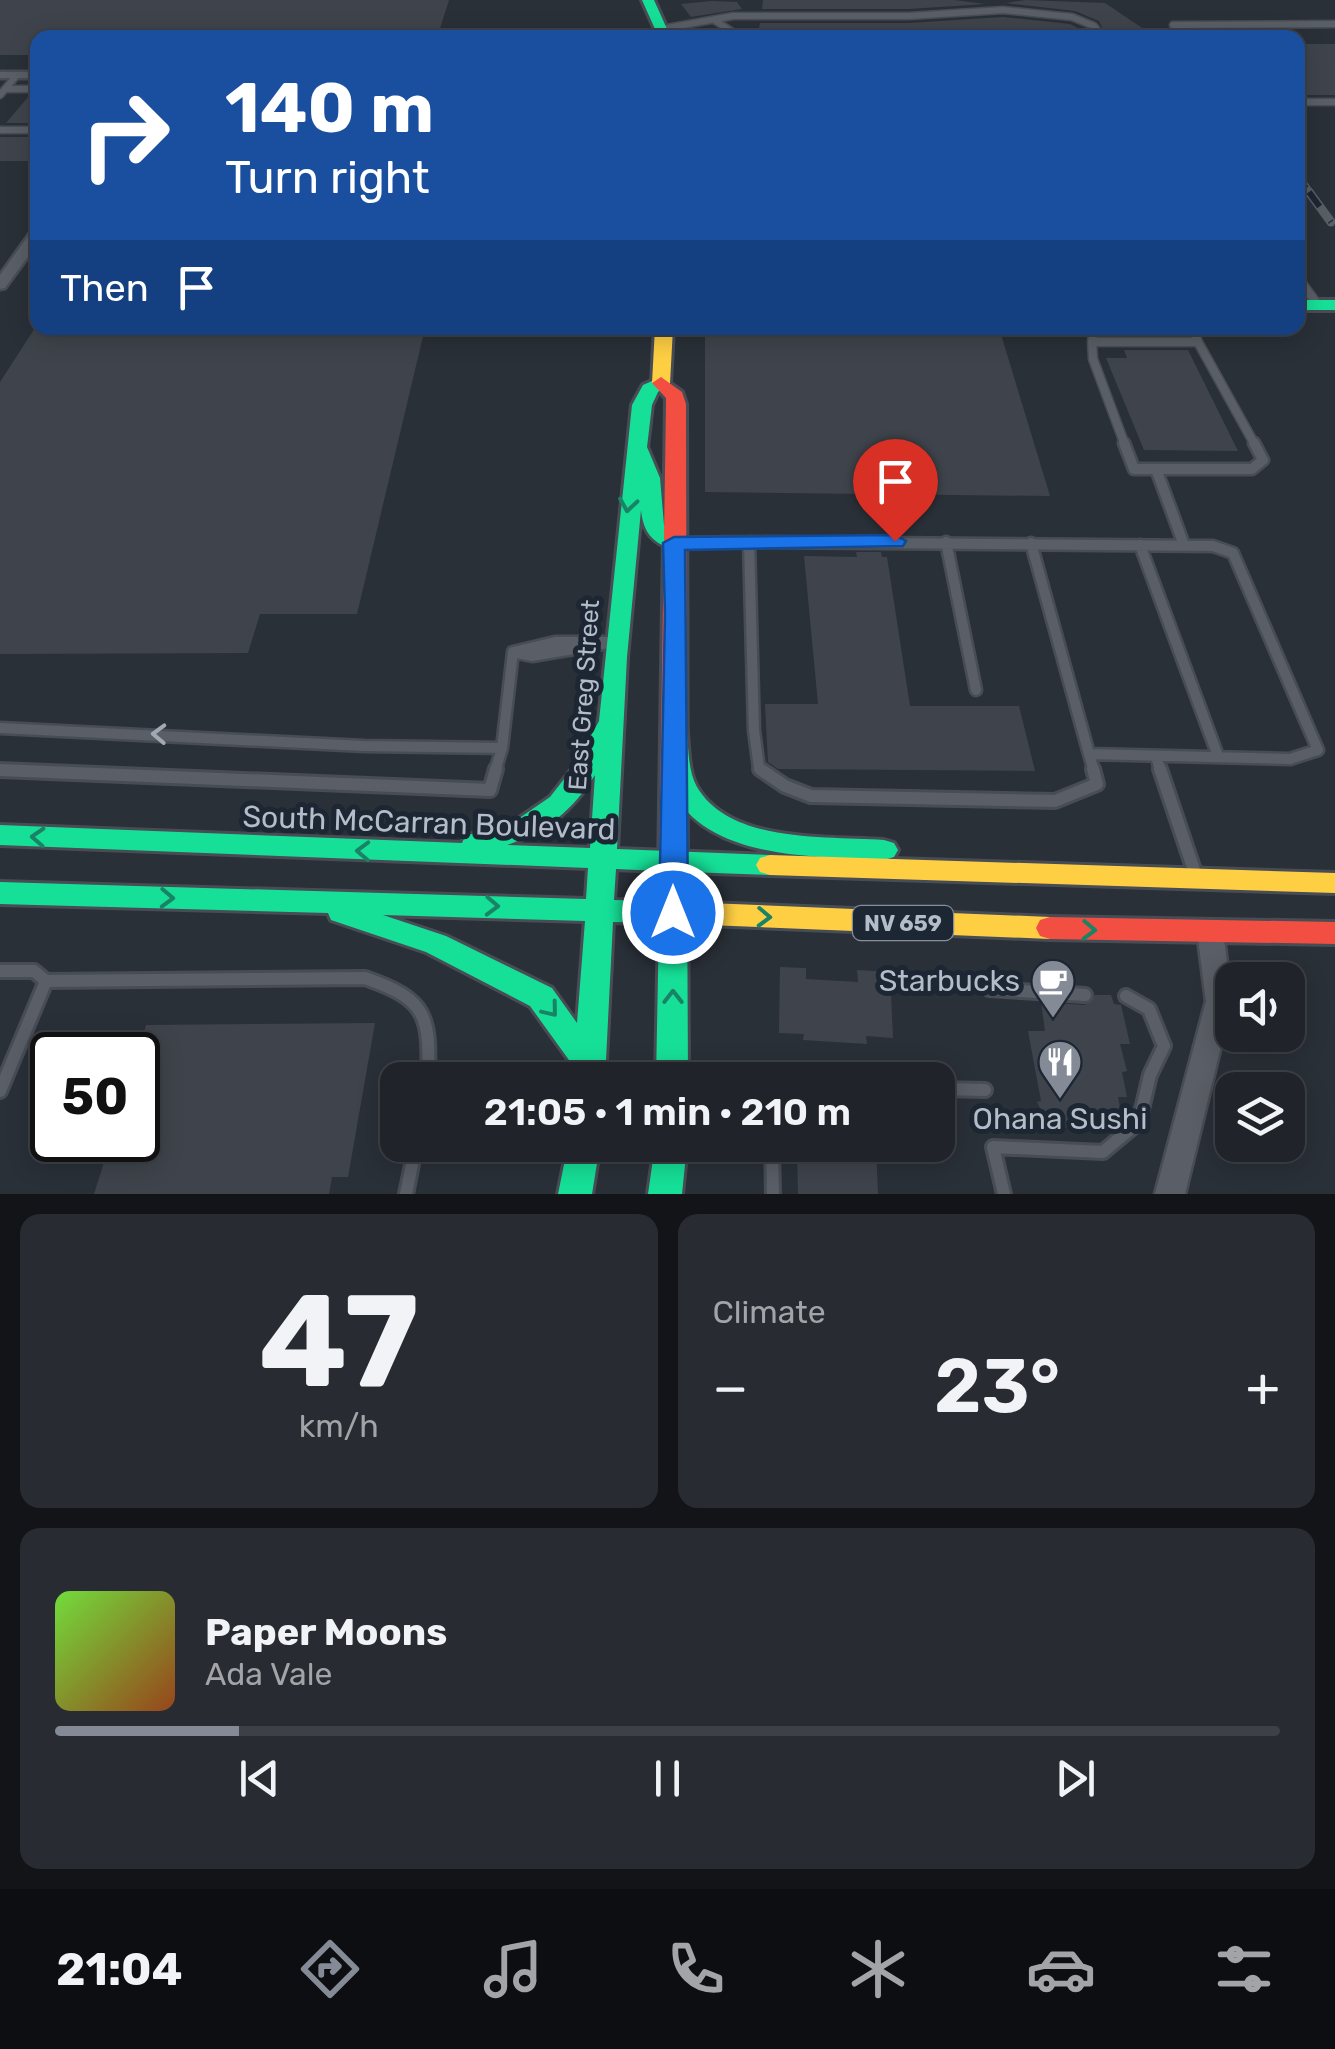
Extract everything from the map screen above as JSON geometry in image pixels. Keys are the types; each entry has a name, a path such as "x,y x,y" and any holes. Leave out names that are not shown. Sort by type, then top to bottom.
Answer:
{"main road":[{"path":"648,0 662,30"},
{"name":"East Greg Street","path":"590,1062 600,859 625,524 645,396 661,383 664,335"},
{"name":"East Greg Street","path":"661,383 670,389 676,404 672,1062"},
{"path":"637,445 650,479 652,529 660,540 674,543"},
{"path":"406,853 491,841 548,819 570,801 610,724"},
{"path":"674,726 679,769 693,804 722,825 749,836 1130,877"},
{"name":"South McCarran Boulevard","path":"0,836 1335,883"},
{"name":"NV 659","path":"0,892 1335,933"},
{"path":"304,901 411,934 494,970 542,997 584,1062"},
{"path":"575,1194 581,1162"},
{"path":"665,1194 669,1162"}],"street":[{"path":"0,75 30,75"},
{"path":"0,284 30,243"},
{"path":"1170,1194 1219,1001 1210,932"}],"lane":[{"path":"675,30 714,20 770,15 910,16 1004,10 1072,17 1098,30"},
{"path":"714,20 730,30"},
{"path":"1176,30 1174,25 1335,24"},
{"path":"3,92 17,75"},
{"path":"3,92 30,90"},
{"path":"1305,102 1335,102"},
{"path":"0,130 30,130"},
{"path":"1093,335 1093,359 1134,469 1252,469 1263,460 1196,335"},
{"path":"1092,342 1198,342"},
{"path":"1156,469 1184,546"},
{"path":"749,542 759,768 784,786 810,796 1055,801 1098,784 1031,543"},
{"path":"946,542 976,690"},
{"path":"674,543 1213,546 1233,554 1318,750 1290,759 1089,754"},
{"path":"1140,545 1218,756"},
{"path":"0,770 490,790 502,748 513,652 556,642 615,642"},
{"path":"0,728 364,746 502,748"},
{"path":"1156,757 1198,879"},
{"path":"0,971 34,971 46,980 365,978 406,992 424,1010 428,1062"},
{"path":"0,1091 46,980"},
{"path":"989,990 1084,996"},
{"path":"1004,1194 993,1147 1102,1152 1139,1122 1150,1075 1164,1046 1149,1008 1126,996"},
{"path":"955,1089 985,1090"},
{"path":"406,1194 413,1162"},
{"path":"772,1162 773,1194"}],"building":[{"path":"0,0 449,0 440,30 30,30 30,55 0,55"},
{"path":"763,0 954,0 985,4 909,9 762,9"},
{"path":"737,2 742,9 691,17 681,4"},
{"path":"1006,3 1105,3 1145,30 1103,30 1099,21 1075,11"},
{"path":"1003,17 1070,24 1082,30 759,28 760,23 909,23"},
{"path":"1305,44 1335,44 1335,95 1305,95"},
{"path":"29,96 30,96 30,123 6,123"},
{"path":"0,137 30,137 30,161 0,161"},
{"path":"30,335 423,335 357,614 260,614 248,653 0,654 0,382"},
{"path":"705,335 1001,335 1050,496 705,492"},
{"path":"1124,350 1188,350 1238,451 1144,450 1106,358 1127,358"},
{"path":"856,552 881,552 882,557 887,557 910,706 1019,706 1035,771 778,769 768,762 765,704 818,704 804,556 857,557"},
{"path":"780,967 806,968 806,979 858,982 857,970 890,972 893,1038 866,1036 867,1044 803,1040 804,1034 779,1033"},
{"path":"1095,995 1111,995 1114,1004 1121,1005 1130,1044 1120,1044 1127,1071 1122,1072 1127,1097 1118,1097 1123,1122 1085,1121 1085,1128 1049,1127 1037,1102 1041,1101 1028,1031 1045,1031 1041,1002 1085,1005"},
{"path":"375,1023 348,1177 332,1177 329,1194 94,1194 104,1162 160,1162 160,1032 144,1032 146,1025"},
{"path":"797,1162 877,1162 878,1194 798,1194"}],"railway":[{"path":"1305,186 1311,194"},
{"path":"1309,192 1331,222"}],"traffic: fast":[{"path":"648,0 661,30"},
{"path":"1305,305 1335,305"},
{"path":"590,1062 615,657 642,405 650,389 661,383"},
{"path":"637,446 650,478 653,525 674,543"},
{"path":"475,843 525,828 559,804 585,770 609,724"},
{"path":"674,726 684,788 699,808 719,823 745,834 803,845 884,850"},
{"path":"0,835 770,865"},
{"path":"672,1062 673,870"},
{"path":"0,893 659,912"},
{"path":"341,912 436,944 541,997 589,1062"},
{"path":"575,1194 581,1162"},
{"path":"665,1194 669,1162"}],"traffic: slow":[{"path":"661,383 664,335"},
{"path":"770,865 1335,883"},
{"path":"659,912 1050,928"}],"traffic: jam":[{"path":"661,383 675,396 676,404 673,870"},
{"path":"1050,928 1335,933"}],"place":[{"name":"Starbucks","path":"1053,1019"},
{"name":"Ohana Sushi","path":"1060,1100"}],"route":[{"path":"673,913 677,614 674,543 895,541"}]}
